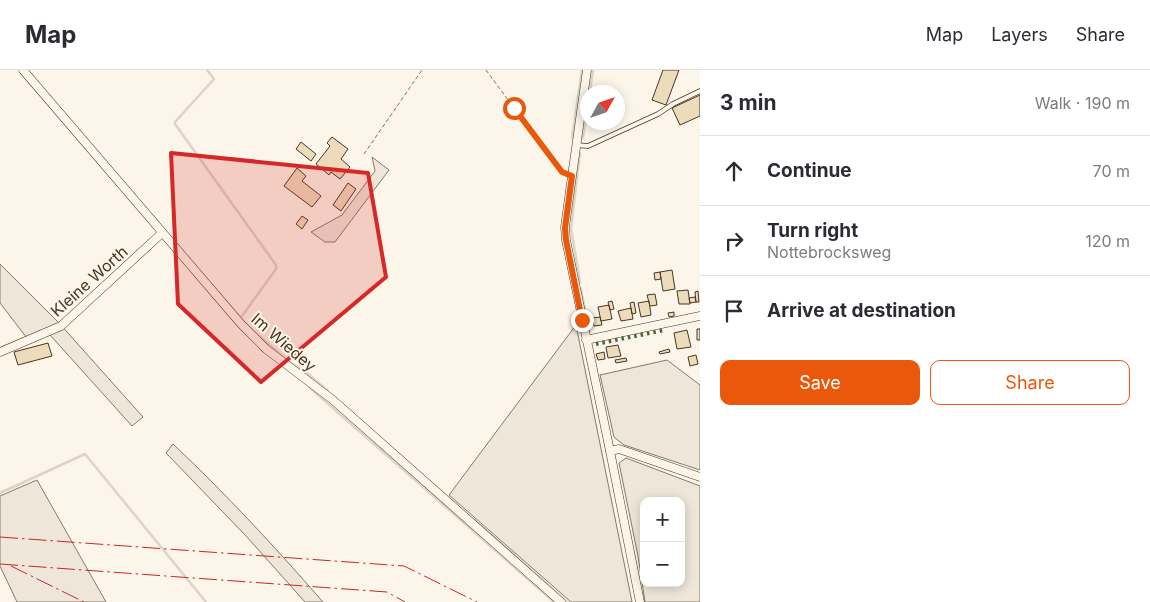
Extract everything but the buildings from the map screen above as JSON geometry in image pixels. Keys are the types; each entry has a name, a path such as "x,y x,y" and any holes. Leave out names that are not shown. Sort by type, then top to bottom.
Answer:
{"street":[{"name":"Im Wiedey","path":"23,70 241,324 266,349 332,400 560,602"},
{"path":"587,70 565,228 566,240 640,602"},
{"name":"Kleine Worth","path":"0,352 61,326 162,233"},
{"path":"586,340 700,316"},
{"path":"610,451 620,449 700,478"}],"lane":[{"path":"576,145 588,146 658,114 673,104 700,91"}],"path":[{"path":"364,154 422,70"},
{"path":"486,70 556,165 562,172 572,176"}],"highlighted area":[{"path":"171,153 368,173 386,277 261,382 178,304"}],"shaded area":[{"path":"372,157 389,170 335,242 325,242 311,232 342,215 375,171"},
{"path":"0,264 59,323 143,417 132,426 50,335 30,342 0,303"},
{"path":"576,325 632,602 571,602 449,495"},
{"path":"667,360 700,385 700,470 624,445 614,437 600,375"},
{"path":"173,444 250,521 323,602 305,602 247,537 166,453"},
{"path":"626,458 700,486 700,602 645,602 643,587 685,587 685,497 640,497 640,569 619,463"},
{"path":"37,480 106,602 17,602 0,566 0,496"}],"waterway":[{"path":"207,70 214,79 175,124 276,265 276,269 242,316"},
{"path":"572,138 582,70"},
{"path":"591,85 593,70"},
{"path":"583,138 584,130"},
{"path":"580,153 571,228 580,282"},
{"path":"581,289 589,331"},
{"path":"249,327 288,361 306,372 328,391"},
{"path":"310,388 554,602"},
{"path":"0,493 85,454 206,602"},
{"path":"475,520 567,602"}],"hedge":[{"path":"596,344 665,330"}],"power":[{"path":"0,537 404,566 477,602"},
{"path":"0,564 387,592 405,602"},
{"path":"11,566 84,602"}],"route":[{"path":"514,108 550,158 562,172 572,176 565,228 582,320"}]}
